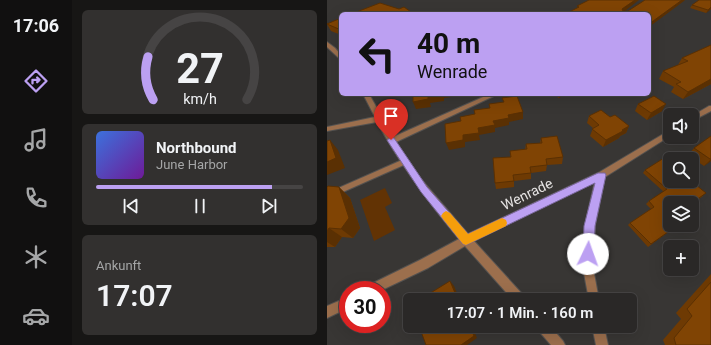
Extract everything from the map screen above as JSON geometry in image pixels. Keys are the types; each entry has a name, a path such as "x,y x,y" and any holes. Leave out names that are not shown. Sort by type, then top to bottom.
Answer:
{"street":[{"path":"327,44 339,56"},
{"path":"367,96 404,162 424,189 466,240 514,293"},
{"path":"391,140 490,96"},
{"path":"699,115 711,108"},
{"path":"327,129 379,119"},
{"name":"Wenrade","path":"389,281 424,264 466,240 601,175 663,137"},
{"path":"593,293 588,268 590,226 601,175"},
{"path":"327,312 339,306"},
{"path":"548,333 559,345"},
{"path":"600,333 602,345"}],"lane":[{"path":"327,196 404,162"}],"shaded area":[{"path":"385,188 392,203 385,207 395,230 374,241 360,200"}],"building":[{"path":"589,0 635,0 622,9 623,11 628,11 645,0 682,0 651,23 651,12 569,12 579,7 577,6"},
{"path":"699,0 711,0 711,7 708,10 692,5"},
{"path":"380,3 399,9 404,7 411,12 356,12"},
{"path":"339,19 339,29 327,24"},
{"path":"711,45 711,79 688,92 676,84 681,82 663,71 688,61 682,58"},
{"path":"413,96 428,96 428,99 413,102"},
{"path":"517,96 523,112 508,115 509,118 493,121 495,125 478,128 479,133 463,135 463,140 446,143 445,124 461,121 460,117 475,114 474,110 490,108 489,104 504,102 502,98"},
{"path":"654,96 666,104 651,113 638,104"},
{"path":"601,110 610,117 615,115 629,126 606,140 592,129 599,125 589,116"},
{"path":"557,136 563,157 546,159 547,165 530,167 531,173 513,175 514,181 495,183 493,158 511,157 510,151 527,149 526,144 542,143 541,138"},
{"path":"711,136 711,159 710,159 694,148"},
{"path":"330,140 336,158 327,162 327,141"},
{"path":"663,159 663,186 645,170"},
{"path":"327,187 339,187 349,218 341,229 329,228 327,231"},
{"path":"699,187 706,193 699,198 699,196 663,196 663,232 668,232 651,244 630,223 654,207 649,201 667,189 666,188"},
{"path":"450,281 455,293 430,293"},
{"path":"711,282 711,345 676,345 674,338 692,316 687,309"},
{"path":"422,333 473,333 474,336 461,345 426,345"}],"slow traffic":[{"path":"446,216 466,240 502,223"}],"route":[{"path":"391,140 404,162 424,189 466,240 601,175 590,226 588,254"}]}
